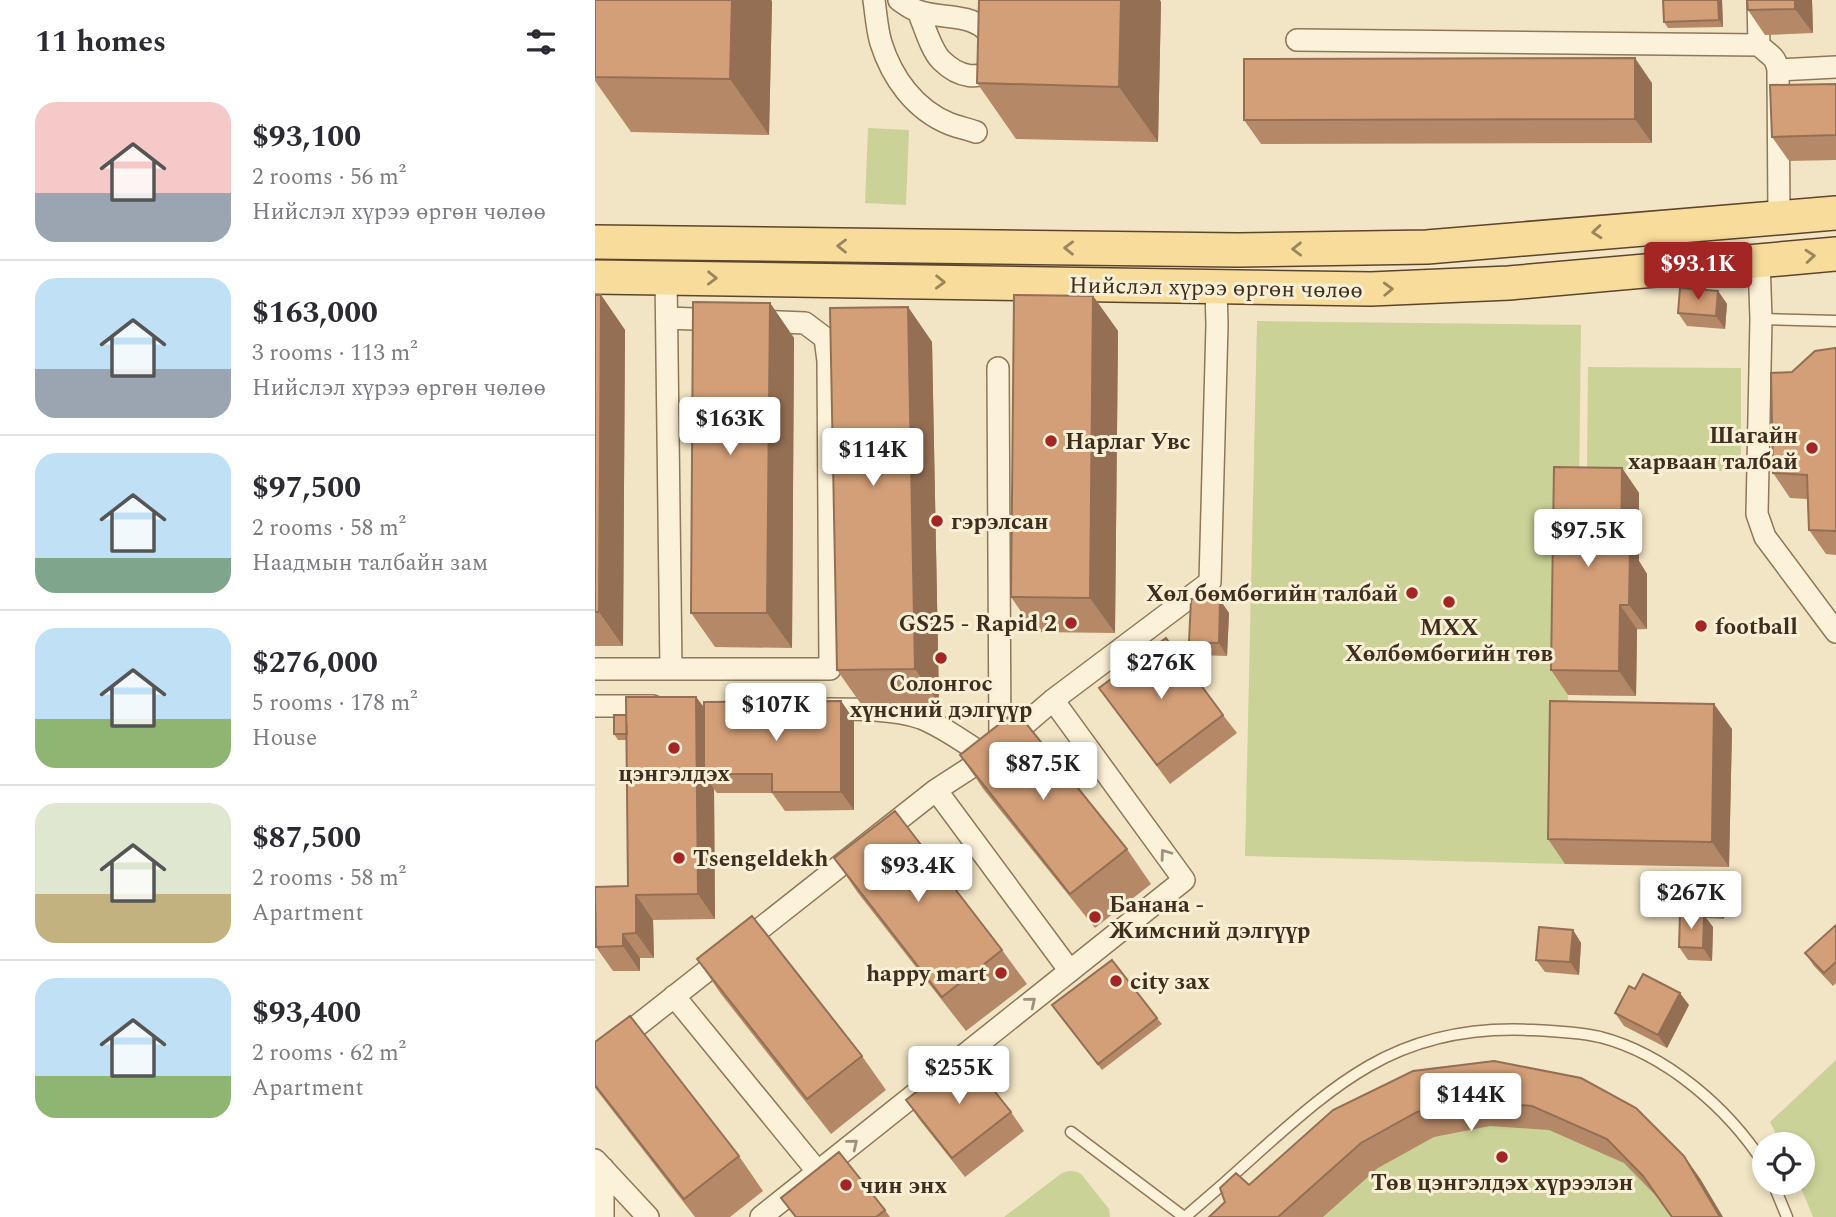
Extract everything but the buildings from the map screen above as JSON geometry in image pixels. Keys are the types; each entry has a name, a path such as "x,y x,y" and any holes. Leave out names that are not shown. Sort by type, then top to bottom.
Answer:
{"main road":[{"name":"Нийслэл хүрээ өргөн чөлөө","path":"595,243 1238,250 1427,247 1836,213"},
{"path":"1466,243 1469,285"},
{"name":"Нийслэл хүрээ өргөн чөлөө","path":"595,277 1371,289 1509,283 1836,254"}],"street":[{"path":"874,0 881,43 893,72 910,96 923,109 949,124 976,132"},
{"path":"899,0 918,11"},
{"path":"1758,0 1759,45 1772,55 1777,70 1779,218"},
{"path":"1297,40 1759,45"},
{"path":"1777,70 1836,67"},
{"path":"1759,260 1761,319 1757,514 1765,537 1836,632"},
{"path":"666,277 671,669"},
{"path":"595,1059 936,790 993,751 1052,699 1210,582 1216,288"},
{"path":"595,669 830,669 828,375 825,338 804,323 667,318"},
{"path":"993,751 998,368"},
{"path":"761,1217 1184,880 1052,699"},
{"path":"595,706 671,706"},
{"path":"804,709 897,712 920,718 993,751"},
{"path":"936,790 1070,971"},
{"path":"674,996 818,1172"},
{"path":"599,1164 645,1216"},
{"path":"599,1164 603,1217"}],"lane":[{"path":"1761,319 1836,321"},
{"path":"1071,1132 1185,1217 1344,1081 1384,1058 1457,1033 1516,1029 1581,1033 1627,1047 1681,1077 1735,1124 1752,1147"},
{"path":"1778,1195 1787,1217"}],"green space":[{"path":"868,128 909,130 906,205 865,203"},
{"name":"МХХ Хөлбөмбөгийн төв","path":"1257,321 1581,325 1579,491 1639,493 1638,573 1647,574 1647,629 1637,630 1636,696 1568,695 1565,864 1245,856"},
{"path":"1588,367 1741,368 1741,471 1587,470"},
{"path":"1836,1060 1836,1217 1813,1217 1804,1195 1815,1195 1815,1132 1775,1132 1770,1122"},
{"name":"Төв цэнгэлдэх хүрээлэн","path":"1430,1095 1653,1132 1701,1180 1723,1217 1239,1217"},
{"path":"1069,1171 1082,1175 1109,1209 1110,1217 1004,1217 1062,1173"}],"place":[{"name":"Нарлаг Увс","path":"1051,441"},
{"name":"Шагайн харваан талбай","path":"1812,448"},
{"name":"гэрэлсан","path":"937,521"},
{"name":"Хөл бөмбөгийн талбай","path":"1412,593"},
{"name":"МХХ Хөлбөмбөгийн төв","path":"1449,602"},
{"name":"GS25 - Rapid 2","path":"1071,623"},
{"name":"football","path":"1701,626"},
{"name":"Солонгос хүнсний дэлгүүр","path":"941,658"},
{"name":"цэнгэлдэх","path":"674,748"},
{"name":"Tsengeldekh","path":"679,858"},
{"name":"Банана - Жимсний дэлгүүр","path":"1095,917"},
{"name":"happy mart","path":"1001,973"},
{"name":"city зах","path":"1116,981"},
{"name":"Төв цэнгэлдэх хүрээлэн","path":"1502,1157"},
{"name":"чин энх","path":"846,1185"}]}
